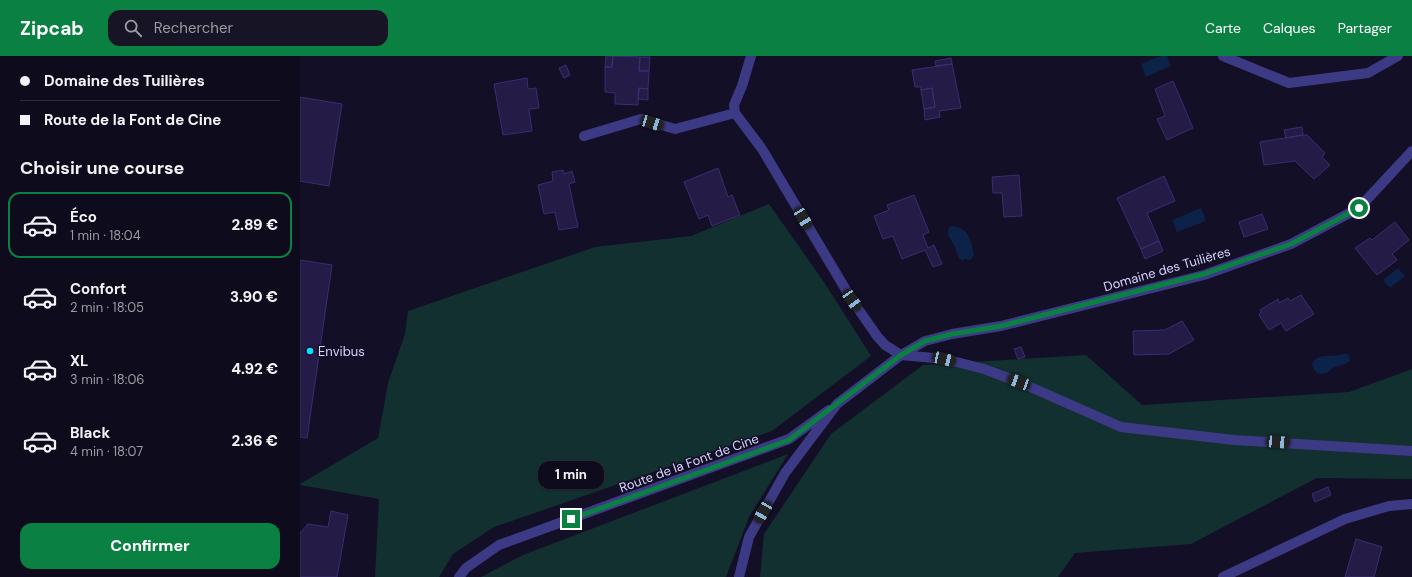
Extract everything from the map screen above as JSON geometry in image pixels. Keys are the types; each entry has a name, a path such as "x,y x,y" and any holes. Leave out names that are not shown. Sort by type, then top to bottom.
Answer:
{"street":[{"path":"751,56 742,86 734,105 735,113 762,149 852,300 877,336 886,345 901,355 944,359 984,369 1019,382 1121,427 1234,440 1412,451"},
{"path":"1222,56 1288,83 1368,73 1398,56"},
{"path":"584,136 641,119 675,129 735,113"},
{"name":"Domaine des Tuilières","path":"837,404 901,355 925,341 952,334 1001,326 1204,274 1291,244 1359,208 1412,151"},
{"path":"739,577 749,537 785,473 837,404"},
{"name":"Route de la Font de Cine","path":"459,577 466,568 499,545 789,440 837,404"},
{"path":"1223,577 1345,519 1389,506 1412,504"}],"green space":[{"path":"769,204 824,282 871,356 772,431 494,527 453,554 439,577 375,577 379,499 300,485 378,438 388,383 405,334 408,311 595,247 691,236"},
{"path":"1086,355 1142,405 1349,392 1412,369 1412,479 1317,478 1191,544 1075,553 1058,577 760,577 764,534 831,434 923,365"},
{"path":"788,454 749,517 726,577 481,577 523,555"}],"water":[{"path":"1160,56 1167,56 1171,66 1146,77 1141,64"},
{"path":"1201,208 1206,221 1177,232 1172,220"},
{"path":"953,226 963,229 966,232 972,245 974,255 971,260 964,259 963,261 959,259 955,247 948,235 949,227"},
{"path":"1398,268 1405,276 1390,288 1383,280"},
{"path":"1347,354 1349,356 1350,361 1333,368 1327,373 1317,373 1313,368 1312,363 1323,356"}],"building":[{"path":"606,56 613,56 612,67 605,67"},
{"path":"613,56 640,57 639,71 649,71 648,89 639,88 638,105 615,104 615,93 605,92 605,67 612,67"},
{"path":"640,57 650,57 649,71 639,71"},
{"path":"951,58 952,64 936,66 935,61"},
{"path":"952,64 961,108 939,111 940,117 925,120 924,109 935,107 932,88 921,90 921,87 915,87 912,70"},
{"path":"566,65 570,75 564,78 559,68"},
{"path":"527,78 528,89 536,88 539,108 529,109 532,131 503,135 494,84"},
{"path":"1173,81 1193,128 1167,140 1157,119 1165,116 1155,89"},
{"path":"639,88 648,89 648,100 638,99"},
{"path":"932,88 935,107 924,109 921,90"},
{"path":"300,97 342,104 329,186 300,181"},
{"path":"1302,127 1303,135 1286,138 1284,130"},
{"path":"1307,135 1325,153 1322,157 1330,165 1314,179 1295,161 1264,165 1260,142"},
{"path":"718,168 728,197 732,195 740,215 712,226 708,215 699,219 684,182"},
{"path":"563,170 564,174 572,171 575,182 569,184 578,227 559,230 555,212 544,214 538,185 553,181 552,172"},
{"path":"1019,175 1022,216 1004,217 1002,193 993,193 992,177"},
{"path":"1164,176 1175,201 1147,213 1159,241 1141,249 1117,198"},
{"path":"914,195 929,232 923,235 928,248 934,245 942,264 933,267 925,250 902,259 893,236 883,239 874,216 889,210 887,205"},
{"path":"1262,214 1268,229 1244,237 1239,222"},
{"path":"1395,222 1409,240 1392,254 1397,260 1377,275 1355,248 1370,238 1372,240"},
{"path":"1159,241 1163,251 1145,259 1141,249"},
{"name":"Envibus","path":"300,260 332,265 307,438 300,437"},
{"path":"1301,295 1314,314 1286,331 1281,323 1269,330 1259,315 1261,312 1260,310 1278,299 1279,303 1288,298 1290,301"},
{"path":"1182,321 1194,340 1169,354 1134,355 1133,331 1165,330"},
{"path":"1021,347 1025,357 1018,359 1014,349"},
{"path":"1328,487 1331,495 1315,502 1312,494"},
{"path":"331,511 348,515 337,577 300,577 300,533 308,524 328,527"},
{"path":"1356,539 1382,547 1374,577 1345,577"}],"place":[{"name":"Envibus","path":"310,351"}],"route":[{"path":"571,519 789,440 901,355 925,341 952,334 1001,326 1204,274 1291,244 1359,208"}]}
